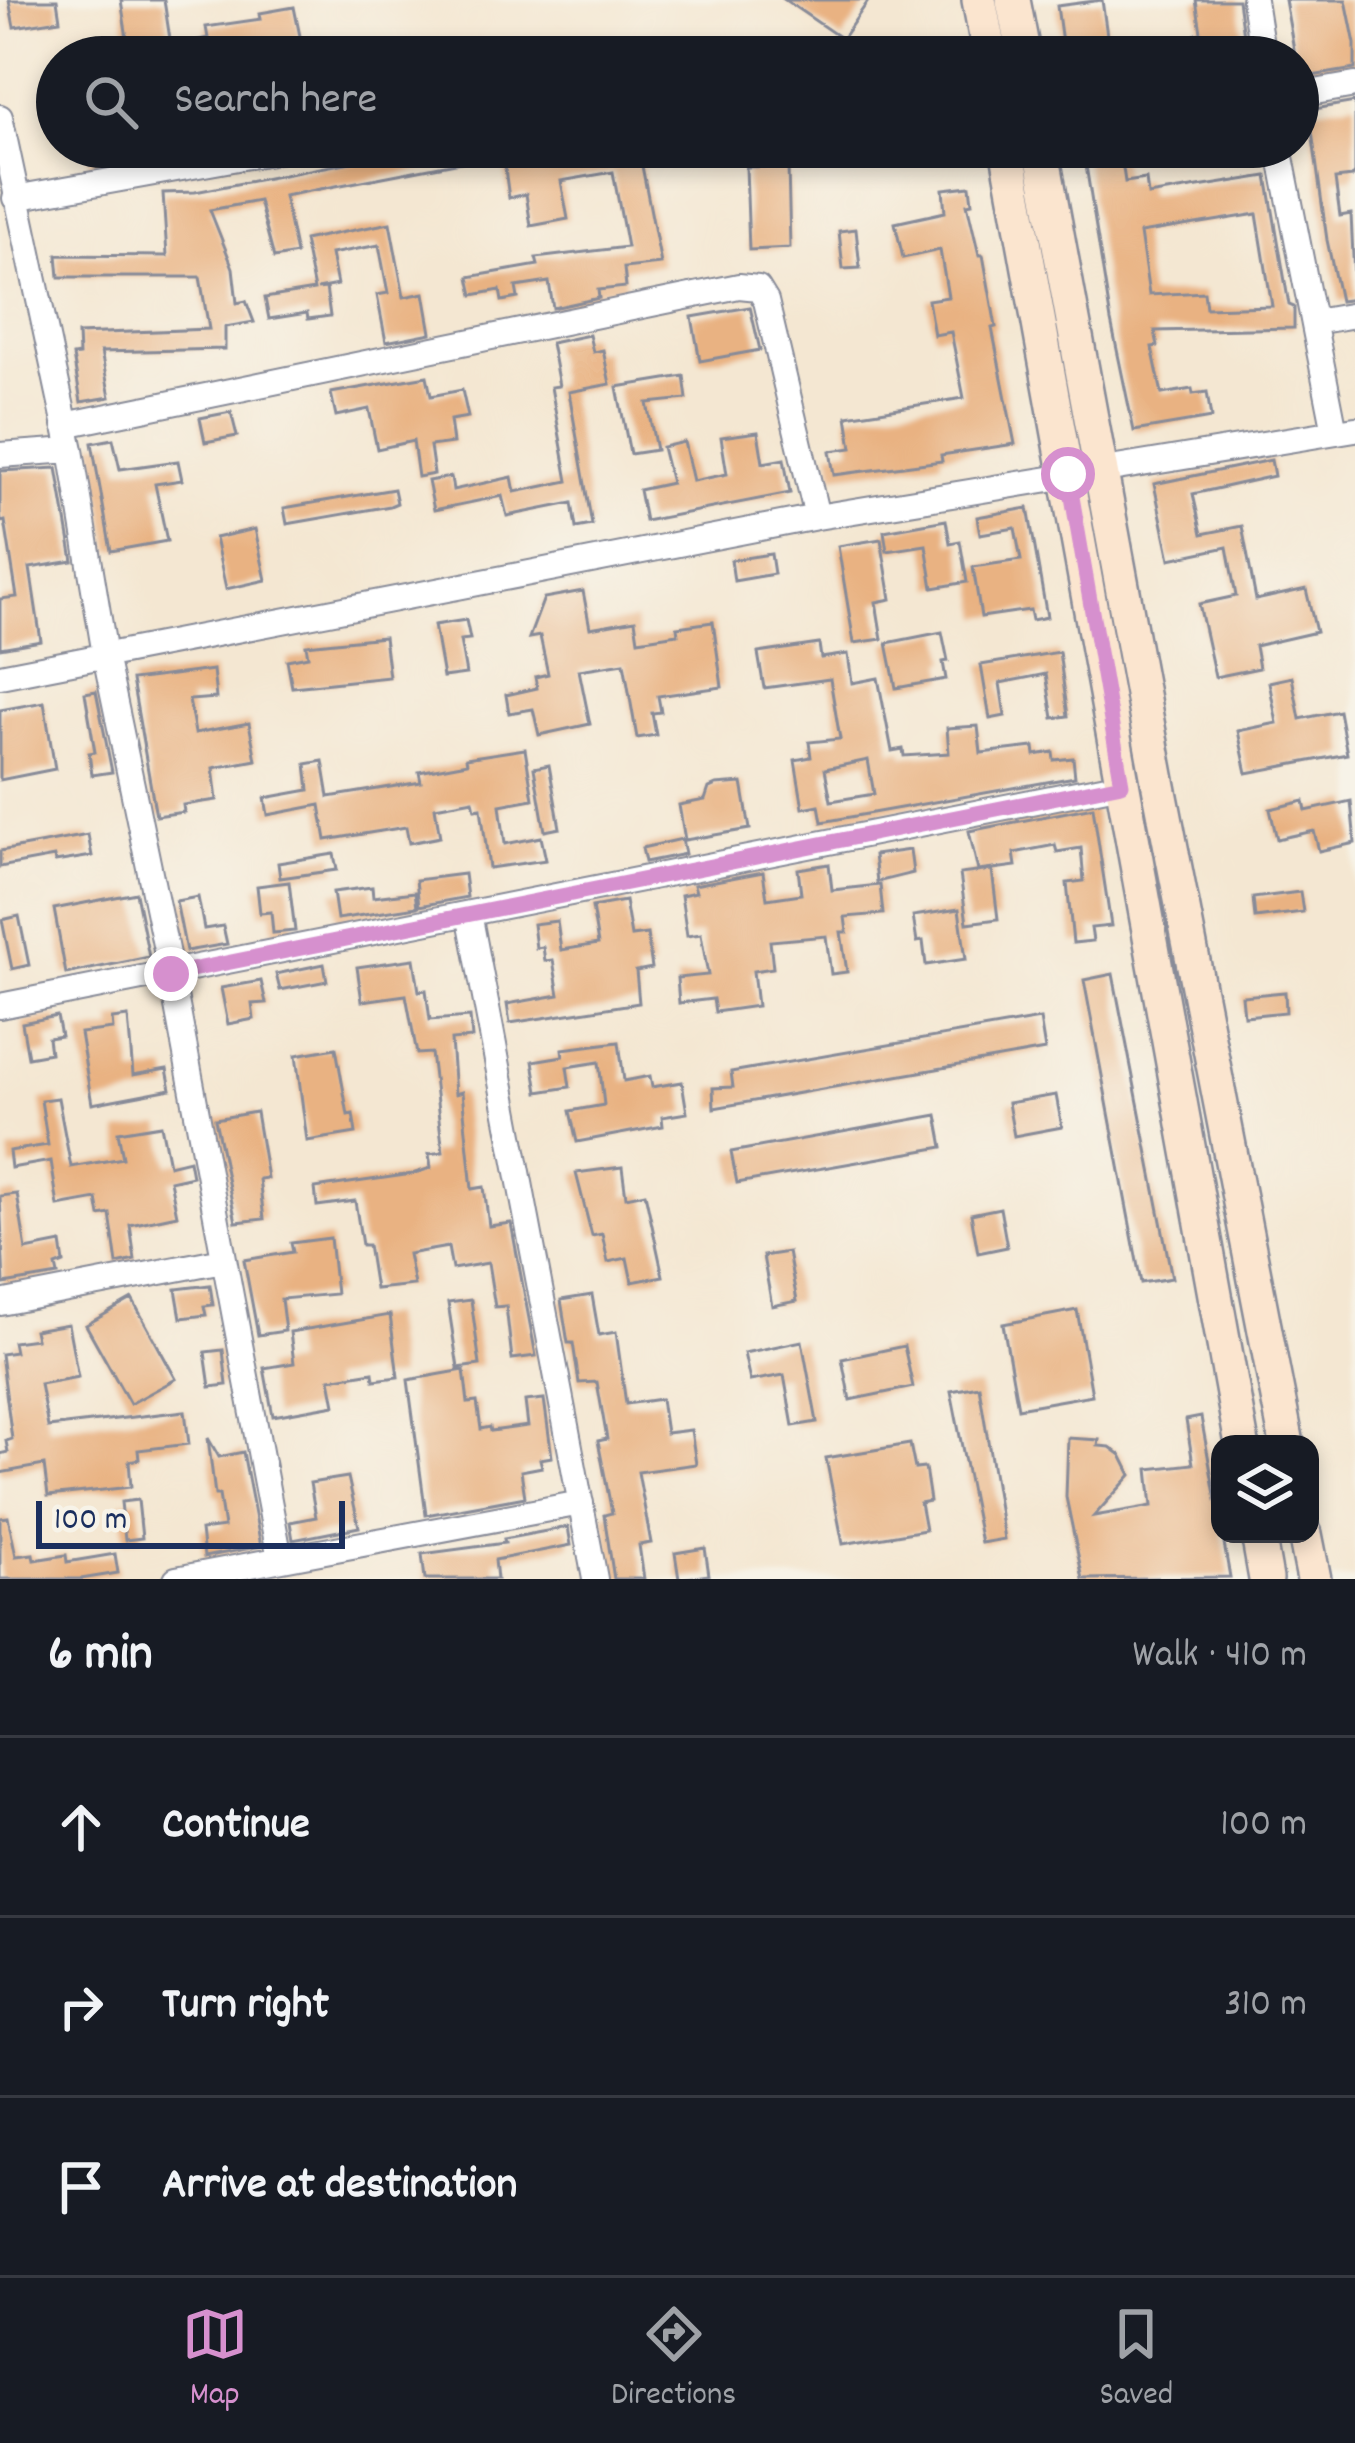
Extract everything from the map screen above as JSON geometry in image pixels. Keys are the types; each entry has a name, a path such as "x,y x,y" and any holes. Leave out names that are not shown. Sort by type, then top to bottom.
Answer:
{"main road":[{"path":"979,0 986,36"},
{"path":"1013,0 1020,36"},
{"path":"1011,168 1084,471 1285,1435"},
{"path":"1044,168 1122,784 1240,1435"},
{"path":"1260,1543 1266,1579"},
{"path":"1307,1543 1314,1579"}],"street":[{"path":"1254,0 1260,36"},
{"path":"1319,92 1355,86"},
{"path":"0,117 68,438 105,655 171,974 280,1559"},
{"path":"15,198 182,168"},
{"path":"0,676 817,517 1345,430 1315,322 1283,168"},
{"path":"0,455 739,286 758,288 766,301 817,517"},
{"path":"1315,322 1355,315"},
{"path":"0,1006 1122,784"},
{"path":"469,913 595,1579"},
{"path":"0,1303 223,1260"},
{"path":"176,1579 580,1504"}],"building":[{"path":"9,0 57,0 60,20 14,27"},
{"path":"121,0 164,0 169,36 127,36"},
{"path":"785,0 869,0 844,36"},
{"path":"1102,0 1107,36 1061,36 1057,6"},
{"path":"1196,0 1238,0 1243,36 1192,36 1201,32"},
{"path":"1285,0 1346,0 1355,69 1319,75 1319,36 1291,36"},
{"path":"294,7 300,36 208,36 206,27 261,19 260,13"},
{"path":"1355,102 1355,173 1335,179 1340,216 1351,214 1355,299 1340,301 1327,240 1317,168 1319,108"},
{"path":"320,168 430,168 284,196 296,254 274,258 259,201 210,210 233,268 237,303 246,301 254,322 225,327 225,349 101,352 110,397 81,402 73,356 79,355 78,334 209,329 200,277 59,277 57,255 167,256 163,193 195,192"},
{"path":"505,168 642,168 661,264 624,268 626,287 598,290 599,298 553,308 549,282 516,287 518,298 502,301 500,290 473,295 469,277 538,265 536,258 627,247 613,172 561,181 568,219 531,226 526,194 509,198"},
{"path":"746,168 788,168 790,248 749,250"},
{"path":"1086,168 1123,168 1125,182 1146,179 1148,195 1267,176 1289,305 1294,307 1294,328 1155,331 1158,346 1152,347 1162,394 1192,389 1193,394 1207,392 1211,418 1134,431","holes":["1257,214 1272,306 1206,308 1204,292 1149,295 1140,233"]},
{"path":"970,186 972,203 967,204 979,255 983,255 1015,444 941,455 942,461 834,475 830,451 852,448 847,416 964,398 951,332 934,335 928,300 948,297 940,250 903,258 895,223 945,212 943,189"},
{"path":"390,223 404,297 424,293 431,333 386,342 377,295 388,293 379,245 331,254 337,285 317,289 326,288 330,316 308,319 307,313 269,319 265,298 314,290 304,240"},
{"path":"856,229 860,268 843,269 839,231"},
{"path":"750,307 760,350 700,361 692,317"},
{"path":"589,335 593,352 603,350 610,384 569,392 592,525 576,528 572,503 507,516 502,496 434,510 428,481 451,477 453,490 512,477 515,492 568,481 551,387 559,386 551,343"},
{"path":"427,376 431,396 462,390 468,417 450,420 453,443 430,446 434,474 418,477 413,441 377,449 369,409 336,416 331,393"},
{"path":"684,376 687,399 647,403 656,450 630,454 617,387"},
{"path":"231,412 237,436 205,442 200,418"},
{"path":"758,432 763,463 784,459 790,493 645,521 639,490 671,483 662,447 684,442 693,481 727,474 721,437"},
{"path":"113,439 120,469 178,461 182,480 155,484 167,541 111,551 92,443"},
{"path":"1271,460 1274,476 1193,494 1202,534 1242,526 1256,600 1306,589 1316,632 1255,646 1259,668 1215,677 1199,604 1236,596 1227,547 1170,559 1154,484"},
{"path":"57,468 73,561 30,568 41,641 0,648 0,599 17,597 5,521 1,522 0,471"},
{"path":"394,489 397,503 390,506 287,524 284,508"},
{"path":"1028,508 1047,617 1032,620 1030,610 981,617 973,567 1021,560 1015,528 980,534 977,517"},
{"path":"946,520 950,543 960,541 967,582 933,588 926,545 887,551 884,531"},
{"path":"255,529 266,580 226,589 215,538"},
{"path":"881,539 891,599 876,602 882,639 854,643 838,546"},
{"path":"771,554 774,574 734,581 731,560"},
{"path":"583,591 590,628 635,620 638,640 713,622 722,687 658,696 661,712 652,713 656,735 637,738 624,663 579,670 590,724 539,735 533,709 509,713 506,695 537,688 535,677 548,674 540,636 529,638 544,598"},
{"path":"466,620 470,639 460,640 466,674 443,677 434,625"},
{"path":"942,632 946,679 896,688 887,643"},
{"path":"384,637 389,677 292,687 287,660 308,656 306,645"},
{"path":"819,644 821,658 848,654 852,683 878,678 892,751 903,749 904,756 949,753 947,728 978,726 981,753 1034,747 1035,755 1053,752 1054,760 1073,758 1075,777 822,822 819,805 803,808 795,760 811,757 809,742 840,739 830,679 764,688 758,653","holes":["868,760 874,794 831,801 825,769"]},
{"path":"1059,652 1068,716 1053,718 1046,674 1000,683 1005,716 990,719 981,665"},
{"path":"213,670 216,698 189,700 195,733 249,723 256,760 213,768 217,800 183,805 184,812 156,816 132,680"},
{"path":"1292,677 1300,719 1339,711 1347,754 1247,773 1238,731 1277,723 1269,682"},
{"path":"96,691 112,772 92,775 89,753 95,752 85,693"},
{"path":"44,702 55,769 0,780 0,710"},
{"path":"525,749 533,799 500,805 505,844 541,837 546,860 489,868 481,808 475,809 473,800 435,807 440,837 409,843 406,827 326,840 320,805 268,815 265,798 309,790 306,764 323,761 329,797 421,782 419,772 467,763 466,758"},
{"path":"549,765 560,828 545,831 534,768"},
{"path":"742,783 750,829 685,840 679,805 705,800 709,788 716,785"},
{"path":"1304,801 1306,811 1351,801 1355,843 1319,851 1314,831 1277,839 1270,809"},
{"path":"1093,807 1111,926 1091,928 1093,941 1073,943 1067,883 1084,881 1081,848 1057,852 1055,845 1014,853 1016,866 978,871 969,831"},
{"path":"88,835 92,856 0,867 0,851"},
{"path":"682,839 685,854 645,862 642,848"},
{"path":"910,850 913,873 877,882 874,855"},
{"path":"334,854 337,870 280,878 278,863"},
{"path":"829,864 832,890 880,885 883,914 845,917 847,932 841,932 847,972 831,974 826,936 770,941 773,968 753,971 757,1006 715,1012 713,999 679,1003 677,978 708,975 701,934 687,936 681,895 696,892 694,885 763,872 767,899 801,894 798,869"},
{"path":"992,870 998,919 967,923 960,874"},
{"path":"464,874 467,897 419,906 416,880"},
{"path":"289,882 295,931 273,933 271,912 260,913 257,886"},
{"path":"372,887 373,897 415,892 417,907 337,919 333,892"},
{"path":"1300,892 1303,912 1255,918 1253,898"},
{"path":"136,893 149,957 66,974 54,909"},
{"path":"198,897 204,929 223,926 227,944 186,951 176,901"},
{"path":"625,901 631,936 647,934 652,968 636,971 639,1003 510,1023 507,1004 559,995 553,960 545,961 543,947 536,948 533,924 557,921 561,950 598,944 592,907"},
{"path":"959,909 966,959 926,965 913,916"},
{"path":"19,916 29,965 12,969 2,920"},
{"path":"414,959 419,991 426,990 430,1020 470,1017 472,1038 451,1040 455,1094 462,1092 472,1189 484,1187 489,1226 511,1223 536,1356 512,1359 506,1306 495,1307 488,1263 452,1269 448,1247 408,1254 414,1285 375,1289 355,1201 317,1206 315,1188 412,1174 431,1168 429,1154 443,1152 431,1053 417,1054 406,995 362,1001 357,967"},
{"path":"324,964 327,981 280,990 276,974"},
{"path":"1113,974 1172,1278 1141,1283 1084,980"},
{"path":"261,981 266,1003 252,1004 254,1019 228,1024 221,988"},
{"path":"1285,992 1286,1012 1244,1016 1242,996"},
{"path":"57,1016 61,1036 48,1038 50,1053 28,1057 22,1023"},
{"path":"128,1017 133,1075 167,1069 171,1089 92,1104 80,1033 113,1029 112,1019"},
{"path":"1040,1019 1045,1050 714,1108 713,1088 733,1087 731,1072"},
{"path":"619,1042 624,1081 650,1076 652,1087 682,1082 687,1113 662,1117 663,1126 577,1142 570,1111 604,1105 599,1062 567,1067 570,1087 538,1092 533,1061 563,1056 562,1049"},
{"path":"336,1048 348,1115 353,1114 356,1133 307,1141 296,1055"},
{"path":"1056,1095 1062,1127 1014,1136 1008,1103"},
{"path":"58,1098 71,1167 123,1158 118,1132 161,1125 169,1165 189,1160 192,1176 170,1181 177,1215 130,1225 135,1260 117,1264 110,1214 100,1216 97,1199 58,1206 51,1161 11,1168 9,1151 48,1145 41,1100"},
{"path":"256,1112 267,1178 259,1179 264,1219 236,1222 215,1119"},
{"path":"937,1115 943,1147 737,1183 731,1152"},
{"path":"622,1167 626,1197 645,1193 663,1276 632,1282 627,1258 608,1262 602,1234 592,1236 576,1173"},
{"path":"17,1194 26,1250 61,1243 64,1263 56,1266 58,1275 4,1284 0,1196"},
{"path":"1000,1208 1007,1247 978,1253 971,1214"},
{"path":"330,1238 336,1294 281,1299 285,1331 258,1335 244,1260 293,1252 291,1243"},
{"path":"788,1252 797,1301 772,1306 763,1256"},
{"path":"210,1285 213,1305 204,1306 206,1315 181,1318 176,1289"},
{"path":"592,1295 599,1335 616,1332 626,1404 661,1399 666,1433 691,1430 696,1464 638,1472 651,1543 639,1545 644,1579 614,1579 604,1515 612,1513 598,1441 607,1439 597,1382 579,1383 573,1343 568,1343 561,1300"},
{"path":"132,1299 176,1379 130,1404 86,1325"},
{"path":"471,1300 480,1365 458,1368 448,1303"},
{"path":"1077,1310 1092,1395 1018,1408 1003,1324"},
{"path":"390,1315 398,1377 374,1380 373,1372 330,1379 335,1405 273,1416 264,1368 294,1363 290,1332"},
{"path":"68,1324 78,1377 40,1384 48,1427 185,1411 189,1444 138,1450 139,1459 129,1461 131,1487 48,1496 44,1465 0,1473 0,1454 8,1452 6,1441 12,1439 1,1354 15,1352 13,1342 36,1339 34,1330"},
{"path":"802,1341 817,1422 793,1426 784,1375 750,1381 744,1353"},
{"path":"904,1346 913,1387 850,1400 842,1359"},
{"path":"223,1350 227,1385 210,1387 205,1352"},
{"path":"464,1370 468,1403 477,1402 481,1429 528,1426 525,1401 544,1399 552,1457 540,1459 542,1467 521,1471 525,1497 426,1515 408,1380"},
{"path":"979,1386 1004,1539 981,1543 951,1391"},
{"path":"1201,1417 1211,1472 1211,1543 1224,1543 1230,1577 1083,1579 1066,1497 1068,1438 1099,1440 1098,1446 1121,1455 1131,1475 1094,1516 1152,1506 1148,1469 1193,1464 1186,1420"},
{"path":"208,1438 219,1457 243,1452 261,1546 204,1557 201,1530 224,1527"},
{"path":"910,1444 915,1469 925,1468 930,1501 920,1503 925,1530 843,1544 826,1458"},
{"path":"348,1477 359,1527 293,1540 290,1522 316,1517 310,1483"},
{"path":"138,1500 142,1538 125,1540 121,1502"},
{"path":"8,1517 16,1556 33,1554 34,1560 66,1555 67,1562 115,1554 118,1573 81,1579 0,1579 0,1518"},
{"path":"568,1527 571,1545 495,1560 497,1579 425,1579 422,1554 505,1543 504,1539"},
{"path":"705,1548 709,1575 679,1579 675,1553"}],"route":[{"path":"171,974 1122,784 1068,474"}]}
